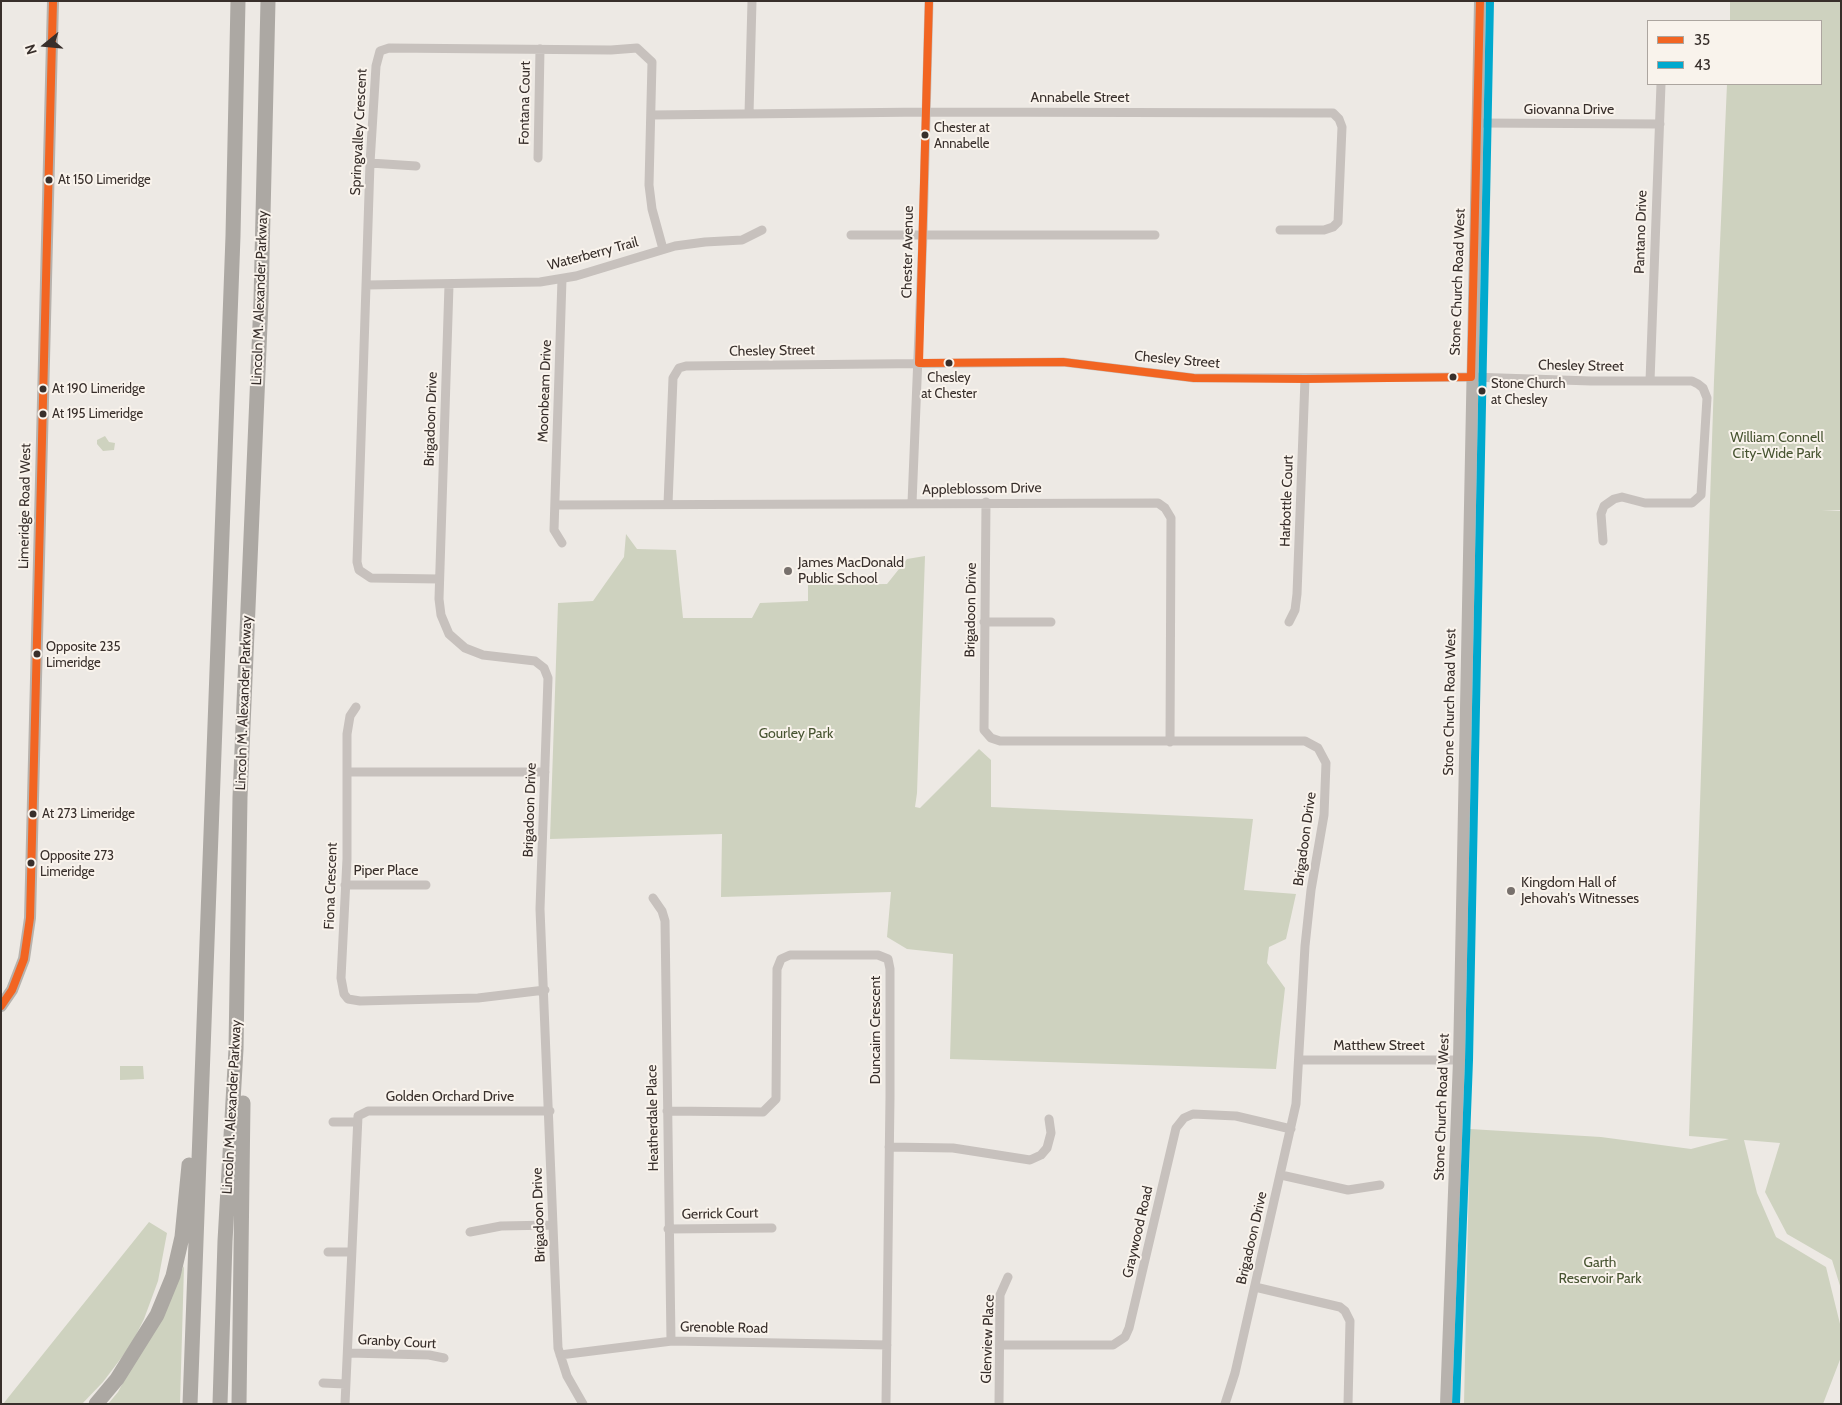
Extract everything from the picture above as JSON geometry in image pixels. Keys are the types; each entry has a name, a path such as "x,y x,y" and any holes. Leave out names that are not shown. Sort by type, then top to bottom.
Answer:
{"highway":[{"name":"Lincoln M. Alexander Parkway","path":"190,1404 233,236 238,1"},
{"name":"Lincoln M. Alexander Parkway","path":"220,1404 225,1241 236,1049 240,797 261,301 268,1"},
{"path":"236,1049 243,1088 239,1404"},
{"path":"96,1404 117,1379 157,1315 173,1276 182,1237 191,1146 200,1134"}],"main road":[{"name":"Limeridge Road West","path":"1,1006 12,990 24,959 30,918 53,1"},
{"name":"Stone Church Road West","path":"1446,1404 1459,1060 1471,377 1480,1"}],"street":[{"path":"749,114 752,1"},
{"name":"Chester Avenue","path":"912,503 919,363 929,1"},
{"name":"Springvalley Crescent","path":"439,579 372,578 359,570 357,562 370,163 376,66 380,52 389,48 637,48 652,62 650,193 663,249"},
{"name":"Fontana Court","path":"538,158 540,49"},
{"name":"Pantano Drive","path":"1650,381 1661,85"},
{"name":"Annabelle Street","path":"651,114 927,112 1333,113 1339,119 1342,127 1338,222 1333,227 1324,230 1280,230"},
{"name":"Giovanna Drive","path":"1478,123 1660,124"},
{"path":"370,163 416,166"},
{"name":"Waterberry Trail","path":"367,285 530,284 562,279 663,249 698,242 742,240 762,230"},
{"path":"851,235 1155,235"},
{"name":"Moonbeam Drive","path":"562,279 554,530 562,542"},
{"name":"Brigadoon Drive","path":"449,285 439,579 441,616 450,634 459,644 483,655 535,661 545,670 548,681 540,910 550,1110 553,1225 560,1355 566,1376 582,1404"},
{"name":"Chesley Street","path":"668,504 673,378 680,368 686,366 1063,362 1194,378 1471,377 1692,381 1703,388 1706,398 1701,495 1692,503 1648,503 1622,497 1614,499 1604,506 1601,514 1604,541"},
{"name":"Harbottle Court","path":"1288,622 1294,610 1297,594 1305,379"},
{"name":"Brigadoon Drive","path":"986,502 984,730 991,738 1000,741 1305,741 1318,748 1326,763 1324,816 1311,890 1305,946 1300,1060 1291,1129 1235,1373 1225,1404"},
{"name":"Appleblossom Drive","path":"555,505 1152,502 1165,508 1170,515 1171,523 1170,742"},
{"path":"984,622 1051,622"},
{"name":"Fiona Crescent","path":"356,707 348,726 346,885 341,978 344,994 348,999 360,1001 478,998 545,990"},
{"path":"347,772 545,772"},
{"name":"Piper Place","path":"346,885 426,885"},
{"name":"Heatherdale Place","path":"653,898 662,912 665,921 671,1341"},
{"name":"Duncairn Crescent","path":"667,1111 763,1112 776,1099 777,969 781,959 790,955 878,955 888,959 890,969 886,1404"},
{"name":"Matthew Street","path":"1300,1060 1459,1060"},
{"name":"Golden Orchard Drive","path":"357,1122 358,1116 368,1111 550,1110"},
{"name":"Graywood Road","path":"1000,1345 1113,1346 1125,1337 1131,1319 1176,1128 1184,1118 1193,1114 1236,1116 1291,1129"},
{"path":"889,1147 953,1148 1030,1160 1041,1156 1047,1148 1051,1132 1049,1118"},
{"path":"333,1122 357,1122 349,1353 345,1384 345,1404"},
{"path":"1281,1175 1348,1190 1380,1185"},
{"path":"470,1232 501,1226 553,1225"},
{"name":"Gerrick Court","path":"668,1229 772,1228"},
{"path":"328,1252 351,1252"},
{"name":"Glenview Place","path":"999,1404 1000,1295 1008,1277"},
{"path":"1255,1287 1340,1307 1345,1311 1350,1321 1348,1404"},
{"name":"Grenoble Road","path":"560,1355 671,1341 887,1345"},
{"name":"Granby Court","path":"349,1353 429,1355 444,1358"},
{"path":"323,1383 345,1384"}],"green space":[{"path":"1730,1 1841,1 1841,510 1822,510 1841,511 1841,1289 1832,1260 1787,1234 1765,1192 1780,1143 1744,1140 1757,1193 1776,1237 1826,1267 1841,1328 1841,1357 1823,1404 1464,1404 1470,1129 1601,1137 1691,1149 1729,1139 1689,1136 1714,380 1727,85 1822,85 1822,20 1730,20"},
{"path":"105,436 109,442 115,443 114,450 103,451 97,444 97,440"},
{"name":"Gourley Park","path":"626,534 637,549 676,550 683,618 752,618 760,603 808,601 808,585 887,584 907,559 925,556 915,807 920,808 979,749 991,760 991,807 1253,819 1244,890 1296,894 1286,939 1269,947 1267,963 1285,988 1276,1069 950,1059 953,954 907,949 887,937 891,892 721,897 722,834 550,839 558,603 593,601 624,557"},
{"path":"120,1066 143,1066 144,1079 120,1080"},
{"path":"149,1222 167,1233 158,1281 144,1319 131,1345 103,1382 82,1404 3,1404"},
{"path":"184,1266 180,1404 108,1404 118,1392"}],"transit line":[{"name":"35","path":"1,1006 12,990 24,959 30,918 53,1"},
{"name":"35","path":"929,1 919,363 1063,362 1194,378 1305,379 1471,377 1480,1"},
{"name":"43","path":"1456,1404 1469,1060 1490,1"}],"place":[{"name":"Chester at Annabelle","path":"925,135"},
{"name":"At 150 Limeridge","path":"49,180"},
{"name":"Chesley at Chester","path":"949,363"},
{"name":"At 190 Limeridge","path":"43,389"},
{"name":"Stone Church at Chesley","path":"1482,391"},
{"name":"At 195 Limeridge","path":"43,414"},
{"name":"James MacDonald Public School","path":"788,571"},
{"name":"Opposite 235 Limeridge","path":"37,654"},
{"name":"At 273 Limeridge","path":"33,814"},
{"name":"Opposite 273 Limeridge","path":"31,863"},
{"name":"Kingdom Hall of Jehovah's Witnesses","path":"1511,891"}],"park label":[{"name":"William Connell City-Wide Park","path":"1777,446"},
{"name":"Garth Reservoir Park","path":"1600,1272"}]}
